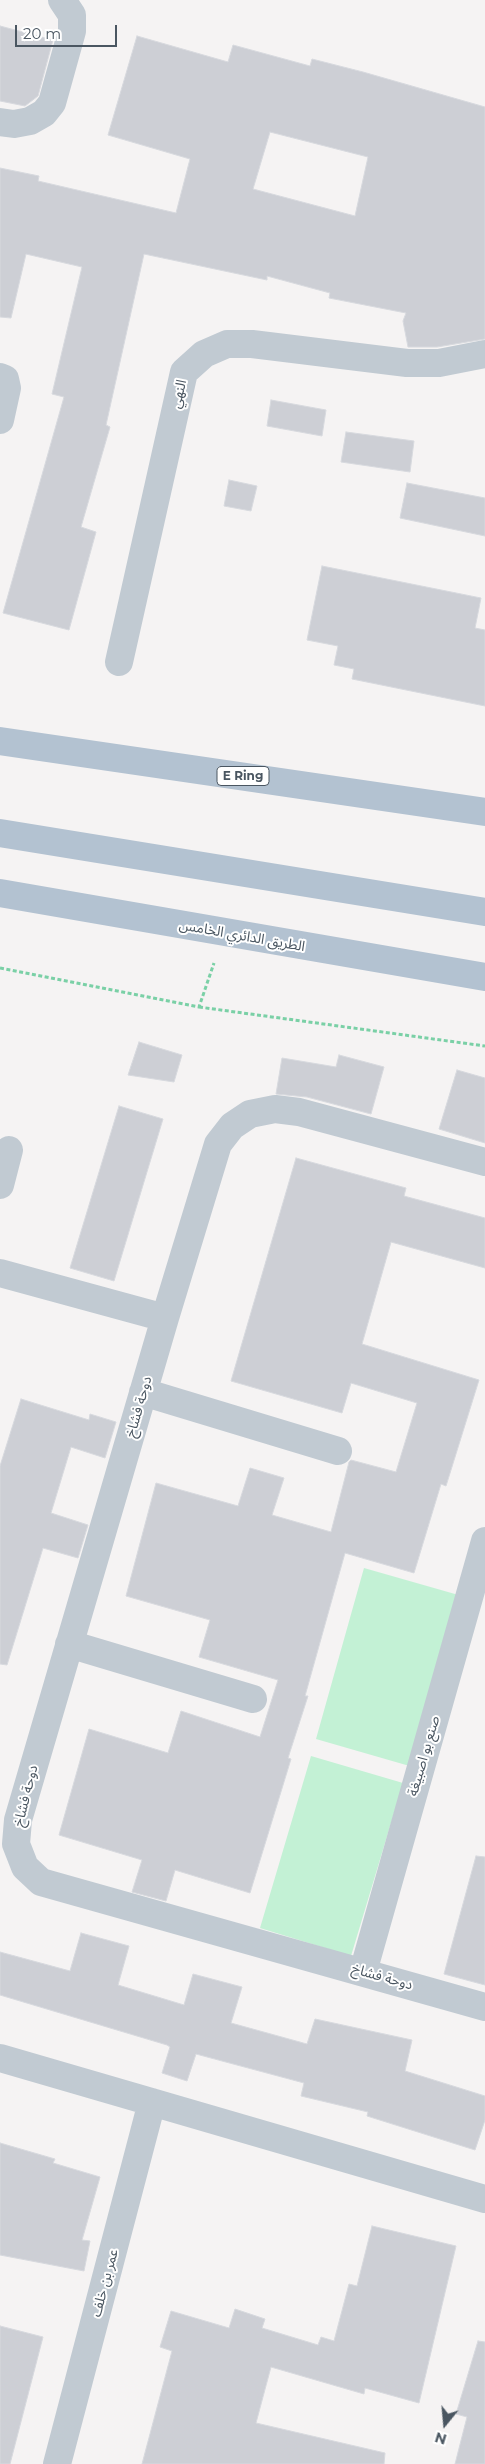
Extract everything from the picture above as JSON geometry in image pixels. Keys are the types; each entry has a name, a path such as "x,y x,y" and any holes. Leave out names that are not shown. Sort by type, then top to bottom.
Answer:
{"main road":[{"name":"E Ring","path":"0,741 485,812"},
{"path":"0,833 485,912"},
{"name":"الطريق الدائري الخامس","path":"0,893 224,934 485,977"}],"street":[{"path":"0,122 14,124 30,121 44,113 52,103 72,31 72,15 62,0"},
{"name":"النهي","path":"120,662 184,372 204,354 227,344 252,344 407,363 439,363 485,354"},
{"path":"0,377 5,379 8,388 0,420"},
{"name":"دوحة فشاخ","path":"485,1162 299,1112 275,1109 250,1114 232,1126 218,1144 164,1318 18,1820 16,1844 25,1867 41,1882 64,1890 485,2007"},
{"path":"0,1185 9,1150"},
{"path":"0,1273 164,1318"},
{"path":"143,1392 338,1451"},
{"name":"صنع بو اصبيغة","path":"363,1972 485,1541"},
{"path":"69,1644 253,1699"},
{"path":"0,2058 485,2199"},
{"name":"عمر بن خلف","path":"57,2464 152,2102"}],"path":[{"path":"199,1007 224,934"},
{"path":"0,968 199,1007 485,1046"}],"green space":[{"path":"364,1568 462,1596 413,1767 316,1739"},
{"path":"311,1756 403,1783 351,1956 260,1928"}],"building":[{"path":"0,26 53,40 38,96 25,106 0,101"},
{"path":"137,36 228,62 233,45 310,66 312,59 485,107 485,339 437,347 408,347 403,321 406,313 329,298 330,293 267,276 267,280 144,254 106,425 110,427 81,527 96,532 69,630 3,613 64,397 52,394 82,267 26,254 11,318 0,317 0,168 39,176 38,181 176,213 190,159 108,135","holes":["270,132 368,157 355,216 253,189"]},
{"path":"271,400 326,410 322,436 267,426"},
{"path":"346,432 414,441 410,472 341,462"},
{"path":"229,480 257,486 251,511 224,506"},
{"path":"407,483 485,498 485,536 400,518"},
{"path":"322,566 481,598 475,628 485,630 485,706 352,679 354,669 334,665 338,646 307,640"},
{"path":"139,1042 182,1055 174,1082 128,1075"},
{"path":"339,1055 384,1067 371,1114 307,1097 276,1094 282,1058 336,1067"},
{"path":"457,1070 485,1078 485,1143 439,1129"},
{"path":"119,1106 163,1119 114,1281 70,1268"},
{"path":"296,1158 406,1188 404,1196 485,1218 485,1268 391,1242 362,1344 479,1380 446,1486 441,1484 414,1573 345,1553 305,1696 308,1696 288,1758 291,1759 250,1893 175,1870 166,1901 132,1892 142,1860 59,1835 89,1729 168,1753 181,1711 260,1737 278,1680 199,1657 210,1620 126,1596 156,1483 238,1506 250,1468 284,1478 272,1515 331,1532 349,1462 351,1460 396,1472 417,1403 351,1383 342,1413 231,1381"},
{"path":"21,1399 89,1420 90,1414 116,1422 105,1458 71,1447 51,1513 88,1525 78,1558 43,1548 7,1665 0,1664 0,1466"},
{"path":"476,1856 485,1857 485,1985 444,1974"},
{"path":"81,1933 129,1946 118,1985 184,2005 193,1974 242,1987 231,2023 307,2044 315,2019 412,2040 405,2071 485,2096 485,2120 475,2150 367,2116 368,2112 301,2096 304,2083 196,2054 187,2081 162,2073 170,2047 167,2045 0,1995 0,1952 70,1971"},
{"path":"0,2143 55,2159 53,2163 100,2177 82,2240 90,2241 84,2271 0,2255"},
{"path":"372,2226 456,2246 419,2403 365,2388 364,2394 271,2367 256,2423 385,2453 384,2464 142,2464 172,2351 160,2347 171,2311 229,2328 235,2309 265,2319 262,2328 318,2345 321,2337 334,2341 349,2284 357,2286"},
{"path":"0,2326 43,2337 10,2464 0,2464"},
{"path":"478,2341 485,2342 485,2464 455,2464 467,2417 456,2414"}]}
